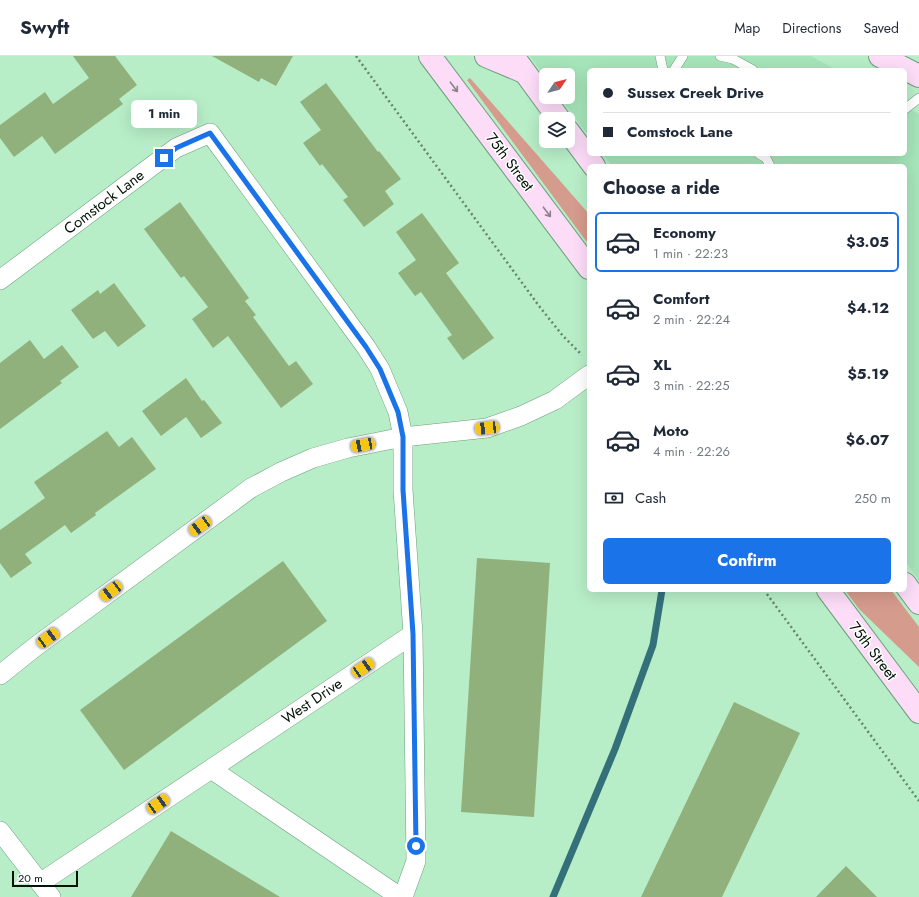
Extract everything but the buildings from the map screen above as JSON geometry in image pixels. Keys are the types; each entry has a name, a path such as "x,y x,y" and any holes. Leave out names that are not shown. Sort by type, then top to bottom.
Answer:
{"main road":[{"name":"75th Street","path":"430,56 587,265"},
{"path":"486,56 518,64 554,112"},
{"path":"887,62 901,68"},
{"path":"907,71 919,76"},
{"path":"575,140 593,164"},
{"path":"907,587 919,603"},
{"name":"75th Street","path":"829,592 919,712"}],"street":[{"name":"Comstock Lane","path":"0,280 176,148 210,133 366,347 380,369 398,412 403,437"},
{"path":"0,675 25,654 251,488 281,472 313,458 348,448 403,437 487,428 521,416 555,400 587,376"},
{"path":"403,437 403,490 413,634 416,861 403,897"},
{"name":"West Drive","path":"46,890 211,769 413,634"},
{"path":"211,769 400,897"},
{"path":"0,830 46,890"}],"lane":[{"path":"660,56 663,68"},
{"path":"675,68 683,56"},
{"path":"720,56 732,58 750,68"},
{"path":"907,107 919,98"},
{"path":"762,156 766,158 769,164"}],"path":[{"path":"356,56 539,306 563,336 583,356"},
{"path":"765,592 919,801"}],"shaded area":[{"path":"530,56 811,56 833,68 587,68 587,133 575,117 575,112 571,112 565,104 575,104 575,68 539,68"},
{"path":"470,78 587,212 587,242 467,80"},
{"path":"907,107 919,114 919,580 907,564 907,164 610,164 604,156 907,156"},
{"path":"846,592 893,592 919,627 919,667 859,609"}],"waterway":[{"path":"553,897 615,749 653,645 662,592"}],"route":[{"path":"164,158 176,148 210,133 366,347 380,369 398,412 403,437 403,490 413,634 416,846"}]}
